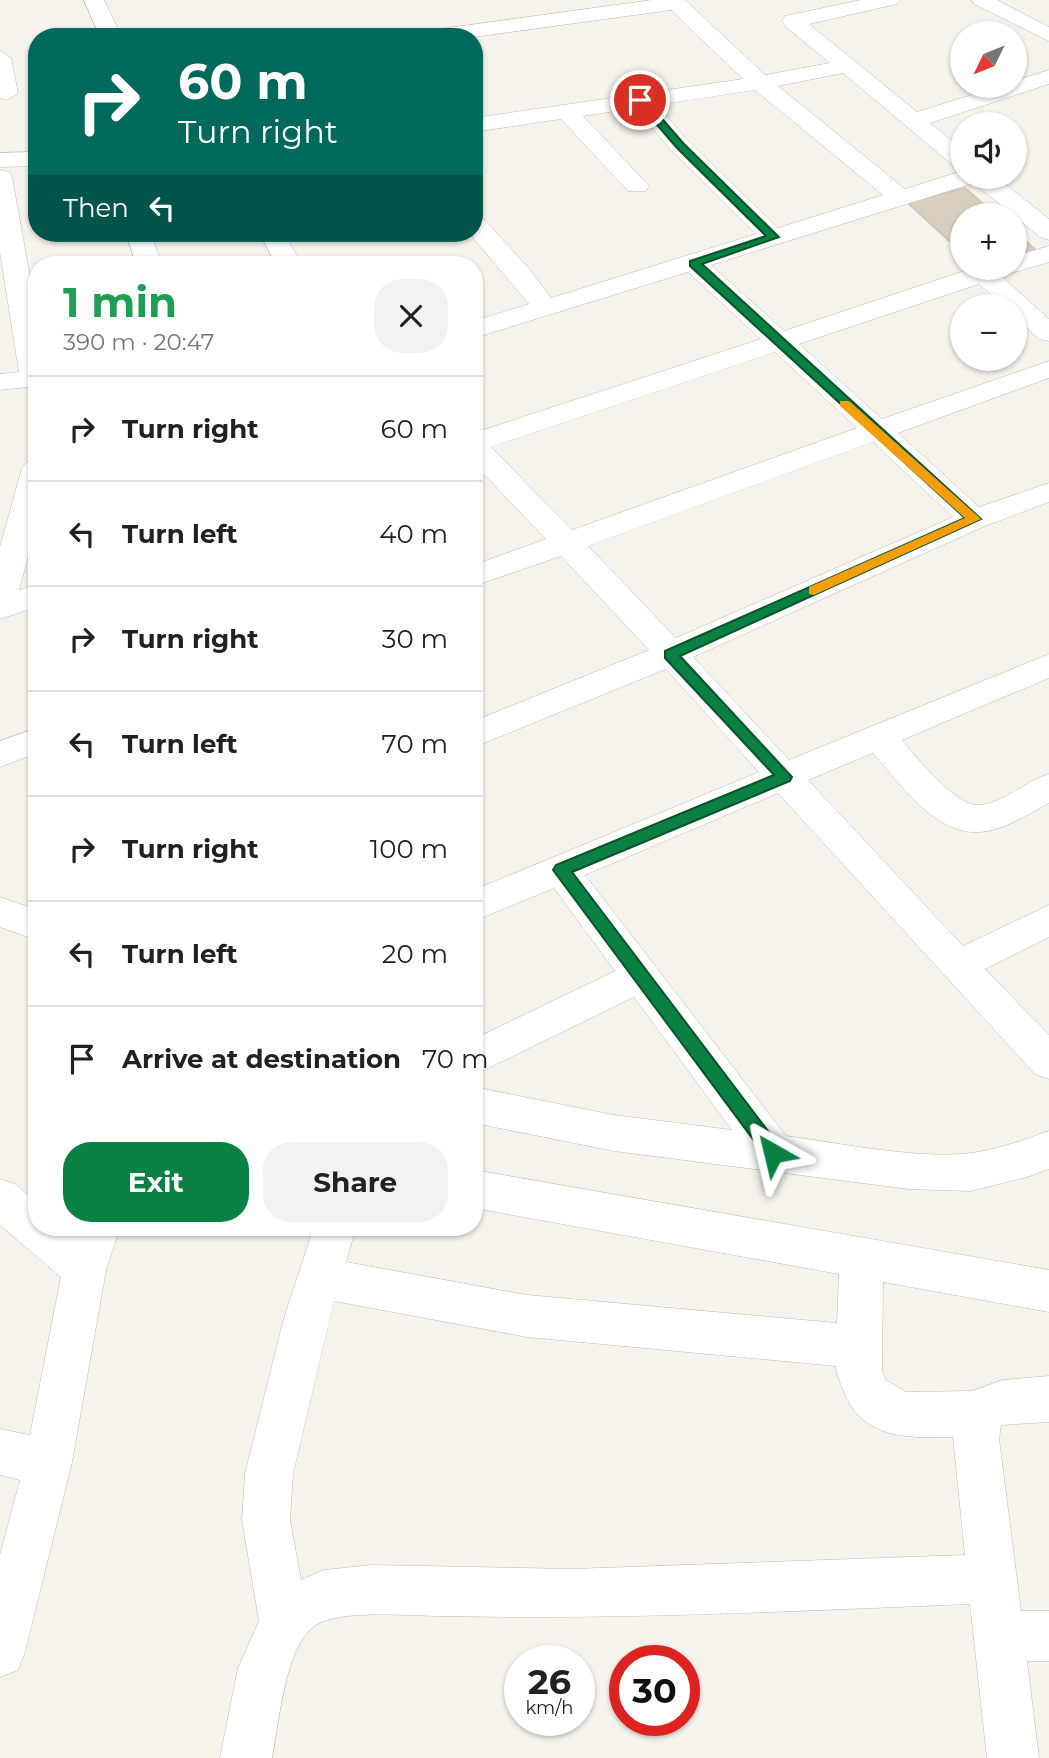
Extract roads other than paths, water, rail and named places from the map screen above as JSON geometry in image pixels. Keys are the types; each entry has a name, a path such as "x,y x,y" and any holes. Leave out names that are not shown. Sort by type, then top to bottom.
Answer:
{"street":[{"path":"94,0 107,28"},
{"path":"890,0 794,19 794,23 950,151"},
{"path":"981,0 1049,35"},
{"path":"483,29 674,1 760,83 900,197"},
{"path":"0,58 7,93"},
{"path":"483,124 760,83 847,66"},
{"path":"914,121 1049,77"},
{"path":"640,100 680,146 773,237"},
{"path":"566,111 637,186"},
{"path":"0,160 28,159"},
{"path":"0,177 13,324 28,359"},
{"path":"483,327 950,182"},
{"path":"997,189 1049,232"},
{"path":"483,233 522,276 545,308"},
{"path":"1027,260 1049,254"},
{"path":"694,263 974,519"},
{"path":"483,442 961,280"},
{"path":"1000,280 1049,333"},
{"path":"483,573 1049,369"},
{"path":"0,382 28,379"},
{"path":"483,454 567,541 957,966 1049,1062"},
{"path":"483,731 670,654 974,519 1049,492"},
{"path":"28,505 0,605 28,598"},
{"path":"483,902 1049,664"},
{"path":"879,737 935,797 957,815 968,819 981,818 1049,787"},
{"path":"0,754 28,743"},
{"path":"561,870 773,1153"},
{"path":"957,966 1049,920"},
{"path":"483,1054 640,976"},
{"path":"483,1107 614,1133 909,1170 970,1172 1027,1159 1049,1149"},
{"path":"483,1191 1049,1291"},
{"path":"0,1198 28,1222"},
{"path":"44,1236 84,1270"},
{"path":"0,1652 48,1462 84,1270 95,1236"},
{"path":"284,1622 266,1520 270,1474 280,1421 332,1236"},
{"path":"861,1259 858,1346 861,1382 869,1396 887,1409 905,1415 977,1414 989,1405 1010,1400 1049,1399"},
{"path":"319,1278 527,1316 858,1346"},
{"path":"977,1414 976,1439 1013,1758"},
{"path":"0,1452 48,1462"},
{"path":"246,1758 264,1668 284,1622 296,1608 324,1595 372,1590 572,1594 992,1579"},
{"path":"998,1636 1049,1636"}]}
